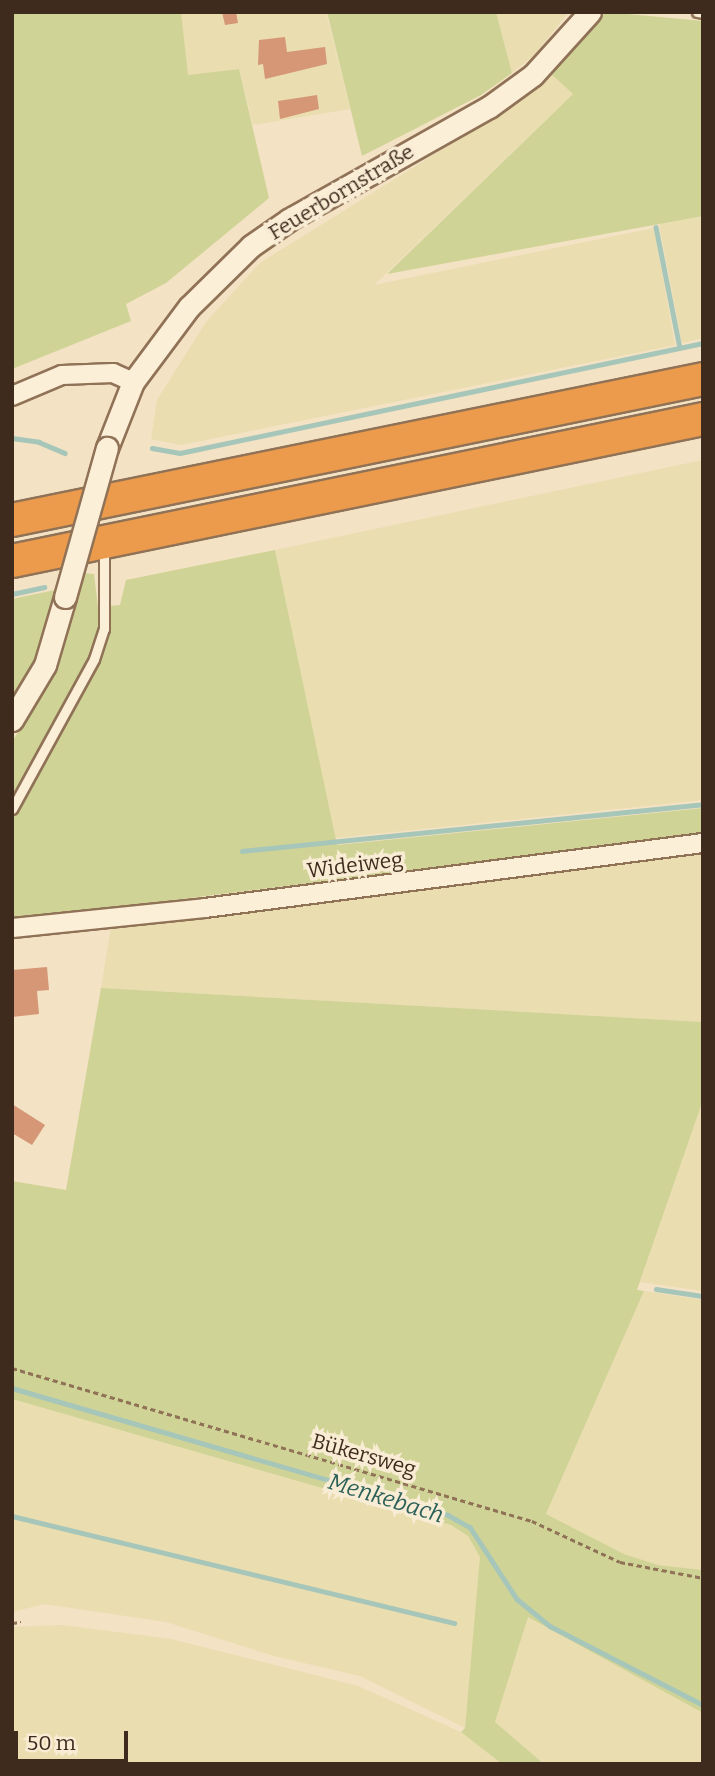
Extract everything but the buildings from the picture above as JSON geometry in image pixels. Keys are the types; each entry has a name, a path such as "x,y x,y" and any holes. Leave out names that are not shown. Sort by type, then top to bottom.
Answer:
{"highway":[{"path":"12,520 703,379"},
{"path":"12,561 703,419"}],"street":[{"name":"Feuerbornstraße","path":"12,720 45,665 107,448 133,382 181,316 251,246 290,219 489,107 533,75 590,12"},
{"path":"12,396 62,375 113,373 133,382"},
{"name":"Wideiweg","path":"12,928 205,908 703,843"}],"lane":[{"path":"697,12 703,13"},
{"path":"12,809 94,659 104,629 104,543"}],"path":[{"name":"Bükersweg","path":"12,1368 532,1521 620,1562 703,1578"},
{"path":"12,1623 21,1622"}],"shaded area":[{"path":"181,12 326,12 350,109 253,125 239,69 187,75"},
{"path":"496,12 569,12 533,56 512,73"},
{"path":"549,72 574,93 374,285 654,228 675,345 181,445 151,439 157,400 206,322 260,263 488,121"},
{"path":"703,216 703,338 682,343 659,224"},
{"path":"703,460 703,800 335,838 275,550"},
{"path":"703,849 703,1022 101,988 111,927"},
{"path":"703,1100 703,1291 640,1282"},
{"path":"644,1291 703,1300 703,1570 658,1565 624,1554 546,1514"},
{"path":"12,1399 451,1525 468,1536 481,1557 465,1728 360,1676 274,1656 166,1622 44,1604 12,1612"},
{"path":"528,1616 703,1713 703,1764 544,1764 495,1722"},
{"path":"62,1625 171,1639 358,1686 461,1732 502,1764 12,1764 12,1627"}],"green space":[{"path":"12,12 181,12 188,75 239,69 269,198 166,283 126,304 131,321 12,369"},
{"path":"327,12 496,12 512,73 481,95 362,156"},
{"path":"606,12 703,21 703,216 387,274 573,94 549,72"},
{"path":"275,550 337,845 703,808 703,834 12,920 12,742 56,670 81,573 94,574 98,607 120,605 126,580"},
{"path":"55,590 35,662 12,700 12,599"},
{"path":"101,988 703,1022 703,1100 637,1290 644,1291 546,1514 624,1554 658,1565 703,1570 703,1713 528,1617 495,1722 544,1764 502,1764 461,1732 465,1728 480,1557 468,1536 451,1525 12,1399 12,1181 66,1190"}],"waterway":[{"path":"656,227 680,348"},
{"path":"152,448 180,453 703,343"},
{"path":"12,438 39,442 65,453"},
{"path":"12,594 44,587"},
{"path":"242,851 703,804"},
{"path":"656,1289 703,1296"},
{"name":"Menkebach","path":"12,1388 448,1515 470,1527 517,1599 550,1626 703,1705"},
{"path":"12,1516 454,1623"}]}
